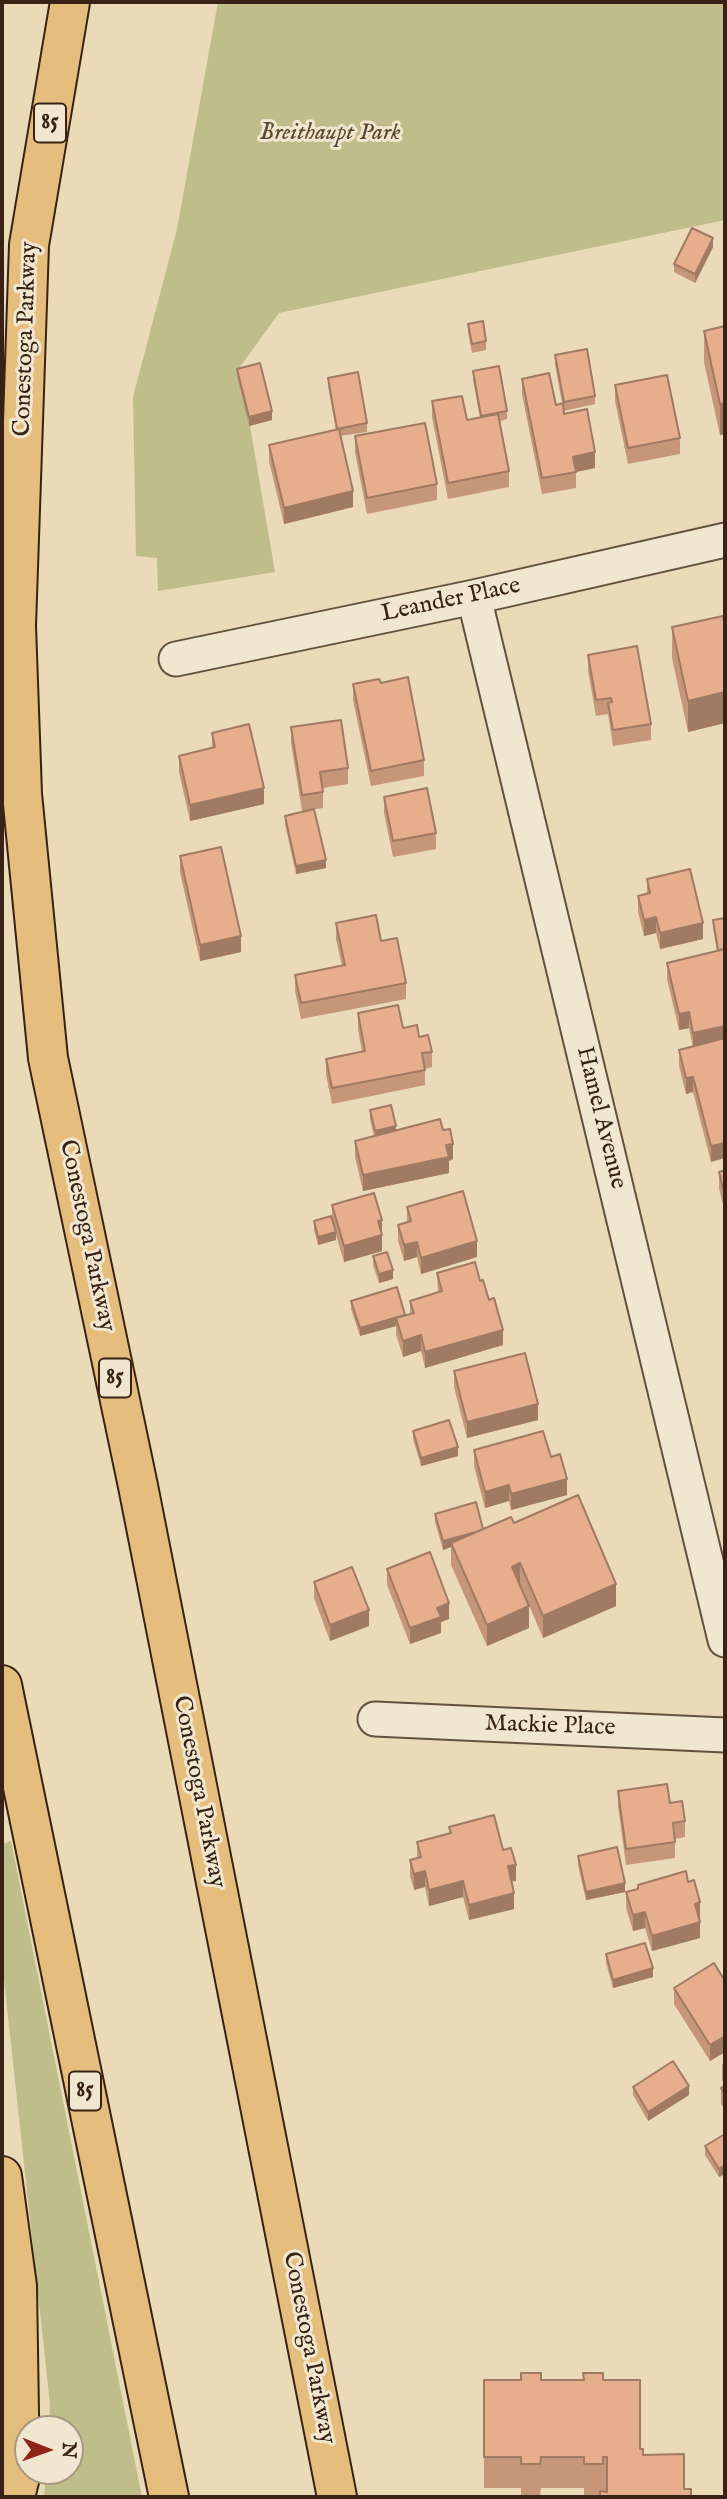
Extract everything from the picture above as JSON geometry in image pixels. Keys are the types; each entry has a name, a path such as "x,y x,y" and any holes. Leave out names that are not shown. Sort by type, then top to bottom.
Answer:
{"highway":[{"name":"Conestoga Parkway","path":"70,2 29,245 16,626 22,794 48,1058 138,1486 337,2497"},
{"name":"85","path":"2,1685 169,2497"},
{"path":"2,2176 17,2286 20,2477 15,2497"}],"street":[{"name":"Leander Place","path":"176,659 474,597 725,540"},
{"name":"Hamel Avenue","path":"474,597 725,1640"},
{"name":"Mackie Place","path":"375,1719 725,1735"}],"green space":[{"name":"Breithaupt Park","path":"218,2 725,2 725,220 279,313 240,367 275,572 158,591 157,558 136,556 133,397 177,229"},
{"path":"11,1841 142,2497 44,2497 45,2485 84,2485 84,2415 50,2415 2,1961 2,1844"}],"building":[{"path":"692,228 713,238 695,274 674,264"},
{"path":"483,321 486,341 472,344 468,324"},
{"path":"725,326 725,403 720,404 704,331"},
{"path":"587,349 595,396 564,402 555,355"},
{"path":"260,363 272,411 249,417 237,369"},
{"path":"499,366 507,411 481,416 473,371"},
{"path":"358,372 367,423 337,429 328,378"},
{"path":"549,373 556,405 563,403 564,414 587,409 595,452 573,457 576,472 542,478 522,379"},
{"path":"667,375 680,438 628,448 615,385"},
{"path":"462,396 467,420 498,414 509,471 448,483 432,401"},
{"path":"425,423 437,484 367,498 355,436"},
{"path":"339,429 353,491 284,508 269,445"},
{"path":"723,616 725,692 688,701 672,627"},
{"path":"637,646 651,724 613,730 608,703 612,702 611,698 596,700 588,655"},
{"path":"408,677 424,760 371,771 353,684 379,679 381,683"},
{"path":"341,720 348,768 320,772 323,792 302,795 291,727"},
{"path":"249,724 264,788 190,805 179,756 215,747 212,733"},
{"path":"427,788 436,833 393,841 384,797"},
{"path":"314,809 326,860 296,866 285,816"},
{"path":"221,847 241,936 200,945 180,856"},
{"path":"690,869 703,923 660,933 656,917 644,920 638,896 650,893 647,879"},
{"path":"376,915 381,941 397,938 406,983 301,1003 295,975 345,965 336,923"},
{"path":"725,918 725,949 718,950 713,920"},
{"path":"725,949 725,1026 693,1033 689,1012 679,1014 667,963"},
{"path":"398,1005 403,1028 417,1025 419,1037 428,1035 432,1052 422,1053 425,1070 332,1088 326,1059 365,1051 358,1013"},
{"path":"725,1038 725,1143 711,1146 693,1077 686,1078 679,1050"},
{"path":"391,1105 396,1126 375,1131 370,1110"},
{"path":"440,1119 443,1130 450,1129 453,1144 446,1145 449,1157 363,1175 355,1141"},
{"path":"725,1170 725,1197 719,1172"},
{"path":"463,1191 477,1241 421,1258 417,1242 404,1245 398,1225 411,1221 407,1207"},
{"path":"374,1193 382,1220 378,1221 382,1235 344,1246 332,1205"},
{"path":"331,1216 336,1232 318,1237 314,1221"},
{"path":"387,1252 393,1270 379,1274 373,1256"},
{"path":"475,1262 489,1300 494,1298 503,1330 425,1352 421,1335 403,1341 396,1318 414,1313 410,1301 442,1291 437,1273"},
{"path":"397,1287 405,1315 360,1328 351,1301"},
{"path":"525,1353 538,1404 467,1422 454,1371"},
{"path":"449,1420 458,1447 421,1458 413,1431"},
{"path":"543,1431 551,1457 560,1454 567,1479 511,1494 509,1485 485,1492 474,1450"},
{"path":"578,1495 616,1584 543,1616 520,1563 512,1567 529,1606 487,1625 451,1543 511,1517 514,1523"},
{"path":"476,1502 483,1529 443,1541 435,1514"},
{"path":"430,1552 449,1603 437,1608 441,1617 410,1628 387,1569"},
{"path":"352,1567 369,1610 330,1625 314,1582"},
{"path":"667,1784 670,1803 682,1801 685,1821 673,1823 675,1842 626,1849 618,1791"},
{"path":"494,1815 503,1850 511,1848 516,1865 508,1866 514,1893 469,1905 463,1881 429,1890 425,1871 414,1874 410,1860 421,1857 417,1842 451,1833 449,1827"},
{"path":"617,1847 625,1883 586,1892 578,1856"},
{"path":"686,1871 688,1882 694,1880 700,1902 695,1904 700,1922 652,1936 645,1912 633,1915 626,1892 638,1889 638,1885"},
{"path":"645,1943 653,1968 613,1980 606,1954"},
{"path":"714,1963 725,1981 725,2036 710,2045 674,1988"},
{"path":"673,2061 689,2086 648,2112 633,2087"},
{"path":"725,2134 725,2165 719,2169 705,2146"},
{"path":"521,2373 541,2373 541,2380 584,2380 583,2373 603,2373 603,2380 640,2380 640,2449 643,2449 643,2455 684,2454 684,2489 691,2489 691,2497 600,2497 600,2491 607,2492 607,2457 603,2457 603,2464 584,2464 584,2457 541,2457 540,2464 521,2464 521,2457 484,2457 484,2380 521,2380"}]}
